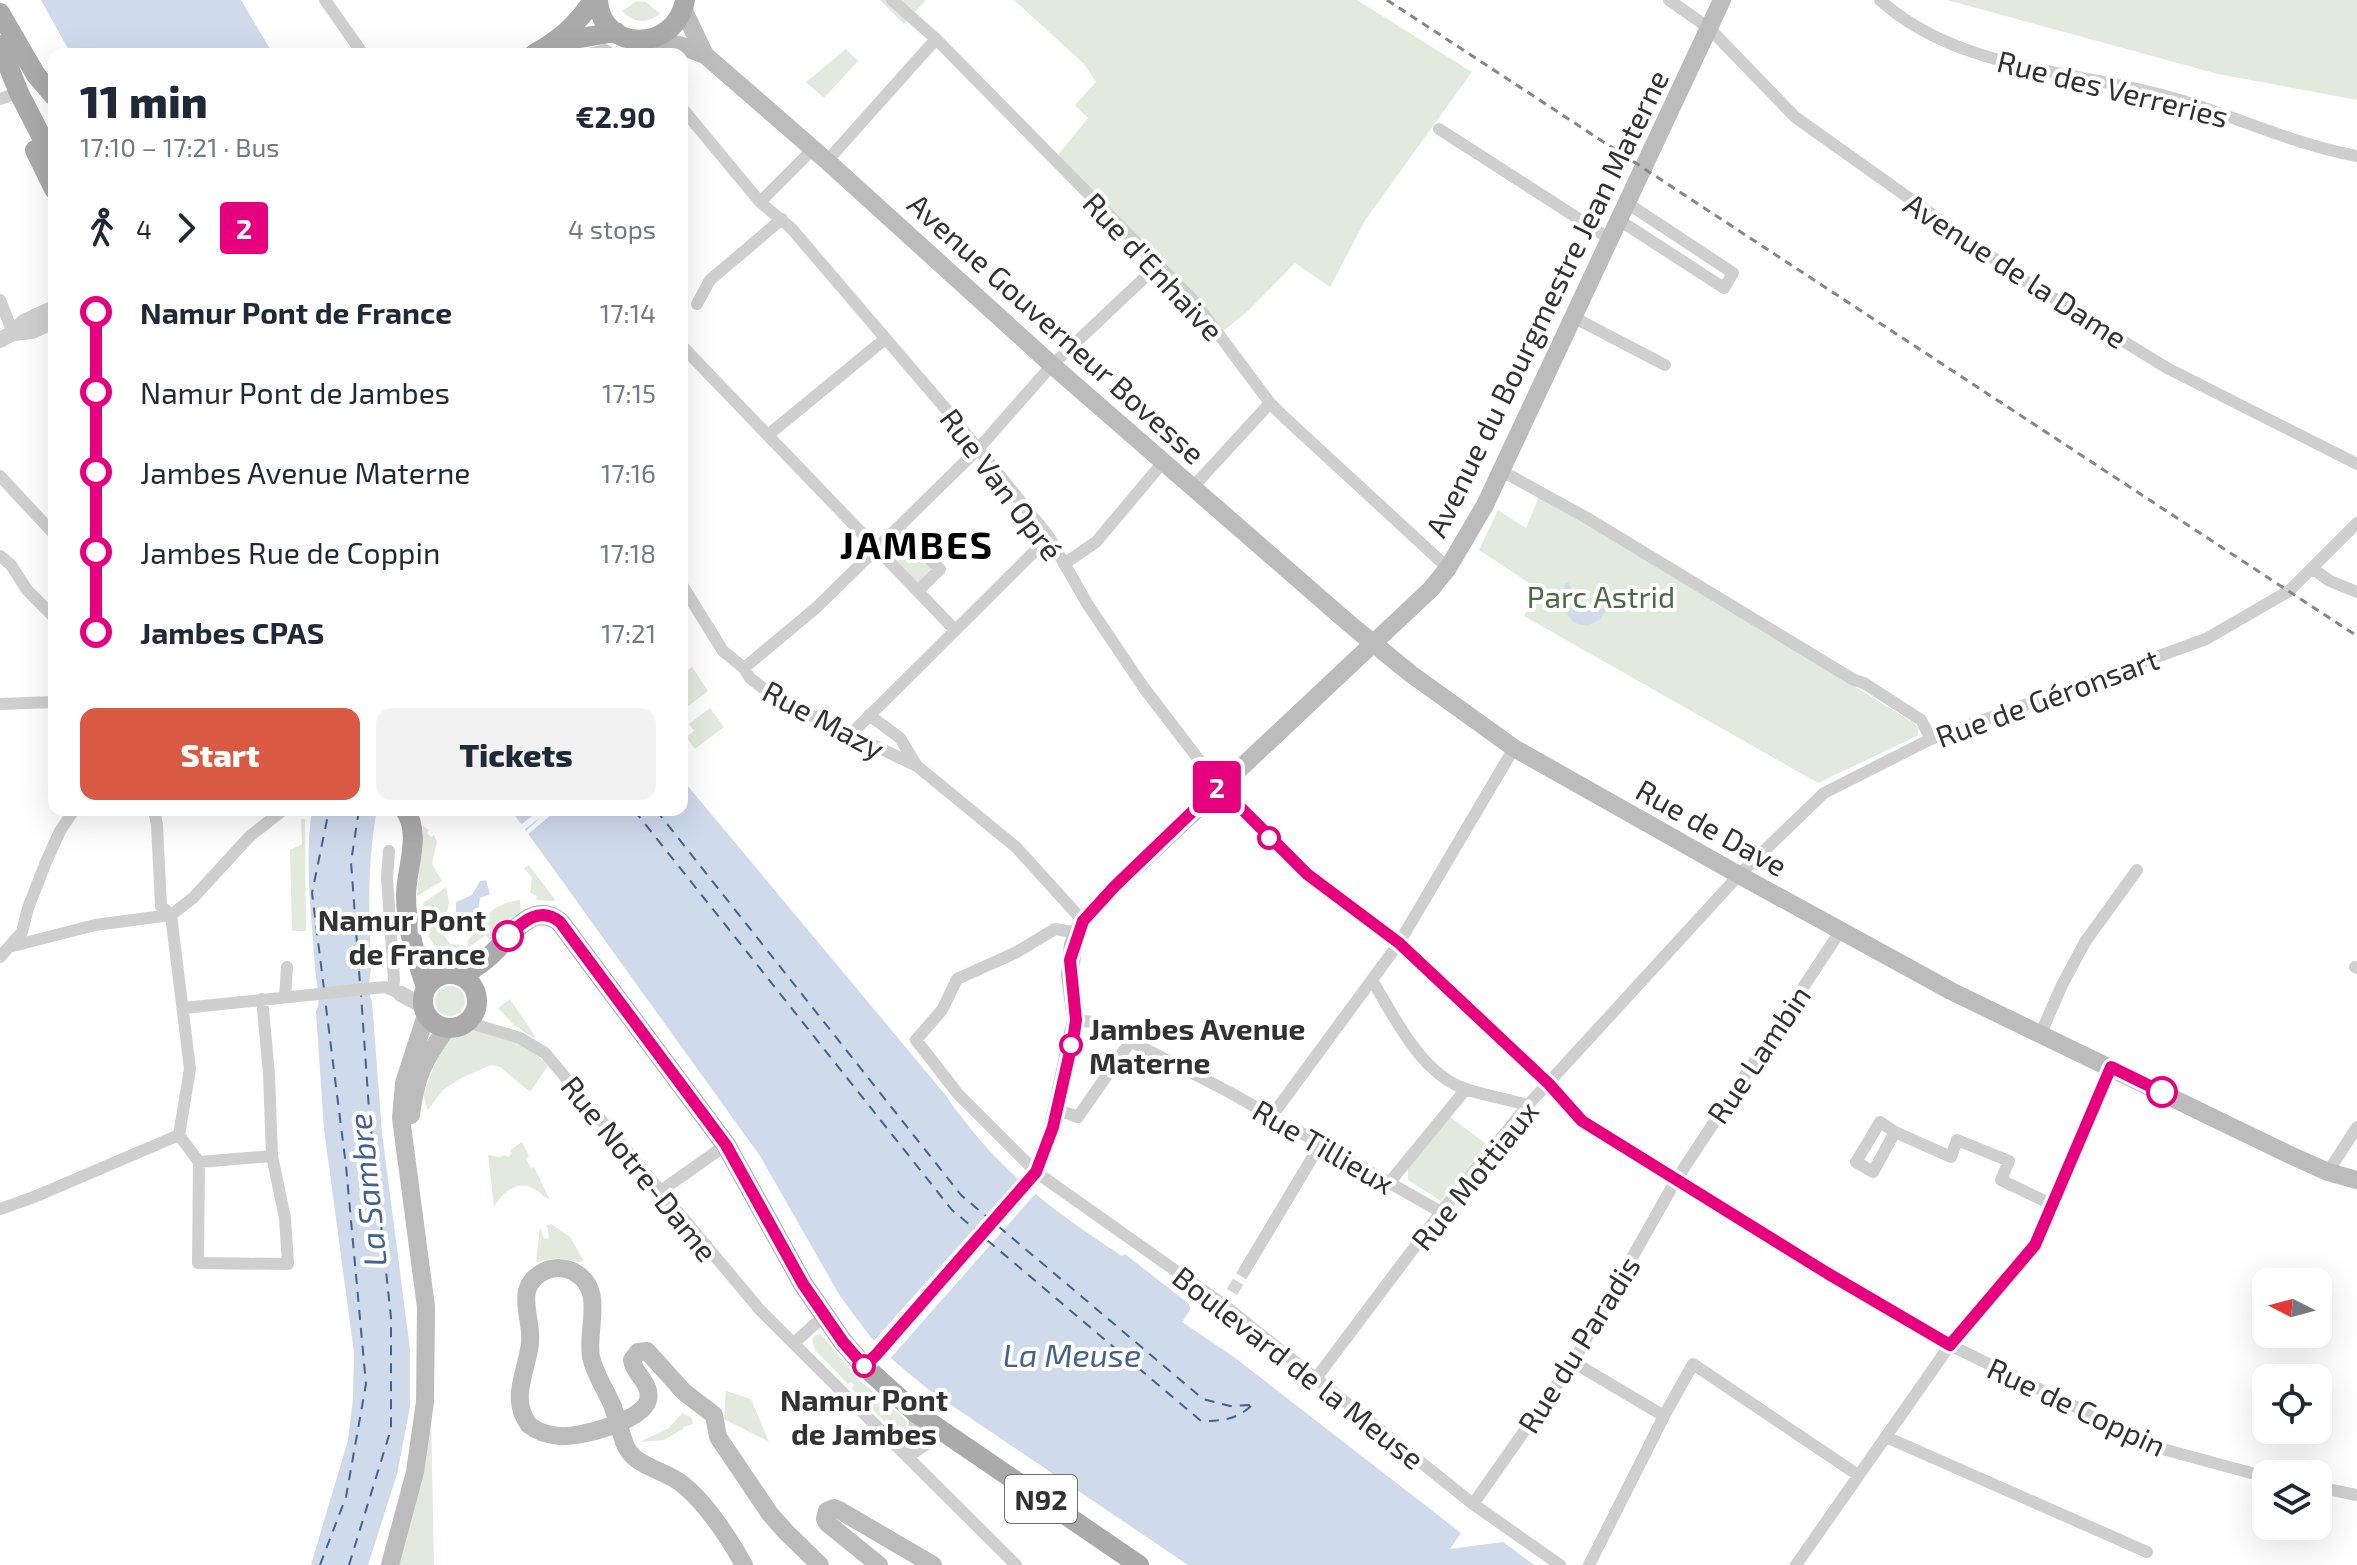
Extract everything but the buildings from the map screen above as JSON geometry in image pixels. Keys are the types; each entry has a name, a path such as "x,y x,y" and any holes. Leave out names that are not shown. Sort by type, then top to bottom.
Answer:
{"main road":[{"path":"545,48 579,21 595,0 605,21 627,38 652,39 672,29 684,5"},
{"name":"Avenue du Bourgmestre Jean Materne","path":"1080,927 1115,886 1431,589 1448,568 1474,526 1721,0"},
{"name":"Avenue Gouverneur Bovesse","path":"684,5 705,55"},
{"path":"0,13 36,75 48,89"},
{"path":"556,42 616,32"},
{"name":"Avenue Gouverneur Bovesse","path":"652,39 687,48"},
{"path":"0,45 19,93 48,149"},
{"name":"Avenue Gouverneur Bovesse","path":"688,48 705,55 1052,365 1373,642"},
{"path":"0,73 4,97 48,178"},
{"name":"Rue de Dave","path":"1373,642 1411,674 1514,748 1951,991 2328,1172 2357,1180"},
{"path":"407,816 412,827 412,842 406,896 425,1001 434,1023 457,1025"},
{"name":"N92","path":"454,975 492,955 517,927 534,916 549,915 560,922 726,1145 803,1284 825,1315 916,1413 1139,1565"},
{"path":"390,1565 419,1452 427,1369 426,1307 407,1158 413,1101 423,1062 433,1045 476,1009 476,995 471,984 454,975 423,948 410,923"},
{"path":"870,1360 1033,1177 1058,1110 1076,1020 1070,960 1080,927"},
{"name":"N92","path":"476,995 492,955"},
{"path":"407,1158 403,1153 401,1101 408,1065 417,1046 425,1001 434,978 454,975"},
{"path":"744,1565 699,1500 678,1481 634,1459 627,1451 624,1442 613,1407 592,1360 593,1303 589,1285 571,1270 557,1268 533,1279 525,1298 530,1339 519,1401 529,1425 549,1435 569,1436 636,1416 645,1407 649,1392 632,1360 638,1352 647,1351 684,1392 714,1415 718,1437 770,1514 820,1565"},
{"path":"879,1565 827,1523 827,1511 834,1508 845,1513 933,1565"}],"street":[{"path":"325,0 359,48"},
{"name":"Rue d'Enhaive","path":"892,0 936,39 1193,300 1270,403 1448,568"},
{"name":"Avenue de la Dame","path":"1669,0 1709,28 1795,117 2027,282 2167,368 2357,464"},
{"name":"Rue des Verreries","path":"1880,0 1901,19 1976,54 2180,100 2320,149 2357,156"},
{"path":"760,202 820,155 936,39"},
{"name":"Rue Van Opré","path":"688,115 760,202 782,219 885,339 1049,537 1144,688 1219,786"},
{"path":"1439,129 1610,239"},
{"path":"1623,212 1733,273 1724,288 1623,212"},
{"path":"697,304 710,280 782,219"},
{"path":"744,668 817,607 978,449 1052,365 1158,265"},
{"path":"2,306 6,337"},
{"path":"6,337 24,322 48,311"},
{"path":"1573,317 1665,365"},
{"path":"6,337 48,324"},
{"path":"768,435 885,339"},
{"path":"688,352 955,630"},
{"path":"1193,487 1270,403"},
{"path":"1064,564 1096,542 1164,461"},
{"path":"1500,470 1599,525 1854,680 1864,683 1921,720 1931,739"},
{"path":"0,476 48,528"},
{"name":"Rue de Géronsart","path":"1739,875 1824,793 1931,739 2206,639 2271,603 2313,569 2357,523"},
{"path":"897,528 940,569 918,591"},
{"path":"850,735 1049,537"},
{"path":"0,556 48,611"},
{"path":"2313,569 2330,581 2357,592"},
{"name":"Rue Mazy","path":"688,595 723,651 744,668 750,678 777,699 917,766 1016,847 1080,927"},
{"path":"0,704 48,702"},
{"name":"Rue Mazy","path":"869,715 900,738 917,766"},
{"path":"1271,1117 1399,943 1514,748"},
{"name":"Rue de Coppin","path":"1219,786 1307,874 1399,943 1549,1084 1582,1121 1827,1273 1950,1345 2159,1448 2252,1473"},
{"path":"4,952 22,932 46,862 70,816"},
{"path":"155,816 161,906 171,915 190,1069 179,1135 199,1162 198,1263 288,1264 285,1218 272,1156 262,999"},
{"path":"4,952 86,926 171,915 193,898 265,816"},
{"path":"250,836 275,816"},
{"path":"389,851 389,911 397,992"},
{"path":"2041,1033 2085,942 2137,870"},
{"name":"Rue Mottiaux","path":"1317,1377 1441,1212 1528,1105 1739,875"},
{"name":"Boulevard de la Meuse","path":"1080,927 1055,929 1015,953 957,979 942,1010 916,1040 958,1094 1033,1177 1224,1305 1473,1504 1560,1565"},
{"name":"Rue Lambin","path":"1676,1180 1841,930"},
{"path":"285,997 287,967"},
{"path":"1372,980 1417,1051 1453,1083 1528,1105"},
{"path":"184,1008 375,988 425,1001"},
{"name":"Rue Tillieux","path":"1076,1020 1093,1022 1229,1092 1441,1212"},
{"name":"Rue Notre-Dame","path":"457,1025 520,1038 545,1053 760,1310 1016,1565"},
{"path":"1058,1110 1078,1117 1130,1042"},
{"path":"1796,1565 1950,1345 2035,1245 2111,1067"},
{"path":"1389,1183 1466,1089"},
{"path":"2328,1172 2357,1127"},
{"path":"1895,1132 1951,1157 1957,1140 2009,1161 2001,1180 2053,1205"},
{"path":"0,1209 179,1135"},
{"path":"1245,1270 1321,1143"},
{"path":"662,1190 726,1145"},
{"path":"199,1162 272,1156"},
{"name":"Rue du Paradis","path":"1473,1504 1573,1362 1676,1180"},
{"path":"1224,1305 1232,1292"},
{"path":"794,1343 825,1315"},
{"path":"1573,1362 1664,1416"},
{"path":"1589,1565 1693,1364 1858,1475"},
{"path":"904,1454 913,1435 916,1413"},
{"path":"904,1454 943,1433"},
{"path":"1886,1437 2147,1552"},
{"path":"2332,1490 2357,1495"}],"green space":[{"path":"880,0 926,0 904,24"},
{"path":"1014,0 1357,0 1472,72 1366,219 1330,287 1295,263 1249,310 1215,338 1053,161 1088,118 1075,105 1096,82 1084,64"},
{"path":"1947,0 2357,0 2357,100 2218,74"},
{"path":"637,1 646,2 660,14 640,21 622,11"},
{"path":"846,49 858,61 824,98 806,82"},
{"name":"Parc Astrid","path":"1540,494 1914,723 1919,729 1917,736 1818,783 1524,616 1538,589 1479,550 1498,510 1526,528"},
{"path":"898,539 933,568 919,586 887,550"},
{"path":"692,667 708,691 688,706 688,670"},
{"path":"710,708 724,727 695,749 688,740 694,731 689,724"},
{"path":"301,819 305,819 306,931 292,931 290,850 302,844"},
{"path":"423,826 437,842 432,864 442,881 417,896"},
{"path":"529,865 556,901 535,900 537,896 530,893 532,878 524,868"},
{"path":"446,887 449,903 443,934 450,944 462,945 461,955 464,955 460,959 450,957 436,947 424,922 423,903"},
{"path":"520,900 521,912 490,940 486,935 469,947 467,942 488,914 501,905"},
{"path":"450,986 461,990 465,1001 461,1012 450,1016 439,1012 435,1001 439,990"},
{"path":"510,999 535,1036 533,1038 498,1008"},
{"path":"478,1029 517,1042 534,1052 548,1066 530,1092 500,1067 491,1065 443,1090 428,1110 423,1095 438,1057 450,1037"},
{"path":"1449,1116 1489,1146 1441,1201 1408,1180 1408,1169"},
{"path":"522,1142 529,1156 526,1159 531,1168 534,1167 550,1200 533,1188 516,1186 507,1191 494,1207 488,1155 508,1157 512,1153 510,1150"},
{"path":"551,1224 570,1237 584,1261 558,1258 536,1262 540,1227 544,1239 549,1238 547,1225"},
{"path":"819,1334 857,1378 907,1421 906,1429 893,1430 851,1388 854,1385 851,1382 848,1384 815,1350 812,1341"},
{"path":"726,1391 751,1399 769,1442 724,1419"},
{"path":"431,1413 434,1565 397,1565"},
{"path":"682,1413 691,1417 693,1424 664,1440 640,1442 669,1428"}],"water":[{"path":"41,0 241,0 269,48 68,48"},
{"path":"1568,582 1581,608 1604,608 1601,619 1587,626 1573,621 1566,610 1564,597 1565,583"},
{"name":"La Meuse","path":"688,786 1004,1166 1080,1228 1122,1256 1125,1254 1189,1304 1190,1310 1182,1322 1234,1357 1461,1533 1450,1549 1503,1542 1534,1565 1188,1565 929,1390 894,1361 872,1339 840,1296 760,1156 515,816 688,816"},
{"name":"La Sambre","path":"311,816 376,816 370,868 369,988 382,1133 410,1349 410,1407 397,1474 368,1565 311,1565 348,1440 354,1353 324,1129 316,1012 319,996 309,890"},
{"path":"486,880 490,894 480,898 477,916 468,921 458,917 456,902 472,895 480,881"}],"pier":[{"path":"532,816 550,816 528,834 526,831 541,817 521,832 518,827"},
{"path":"1020,1177 1037,1192 888,1361 871,1344"}],"ferry route":[{"path":"324,989 312,893 328,816"},
{"path":"358,816 351,862 360,984"},
{"path":"639,816 952,1210 976,1230"},
{"path":"661,816 961,1195 987,1217"},
{"path":"349,1565 391,1429 391,1318 369,1110 361,994"},
{"path":"320,1565 346,1497 366,1384 346,1166 325,999"},
{"path":"998,1226 1203,1399 1230,1406 1251,1405"},
{"path":"987,1240 1201,1421 1228,1419 1252,1405"}],"tunnel":[{"path":"1232,1292 1245,1270"}],"railway":[{"path":"1387,0 2357,636"}],"bus line":[{"name":"2","path":"508,936 517,927 541,914 554,917 575,940 726,1145 803,1284 843,1342 864,1366 1025,1187 1042,1160 1058,1110 1074,1034 1076,1020 1070,960 1083,921 1219,786 1307,874 1399,943 1549,1084 1582,1121 1827,1273 1950,1345 2035,1245 2111,1067 2162,1092"}],"place":[{"name":"Namur Pont de France","path":"508,936"},
{"name":"Jambes Avenue Materne","path":"1071,1045"},
{"name":"Namur Pont de Jambes","path":"864,1366"}],"district":[{"name":"JAMBES","path":"917,544"}]}
